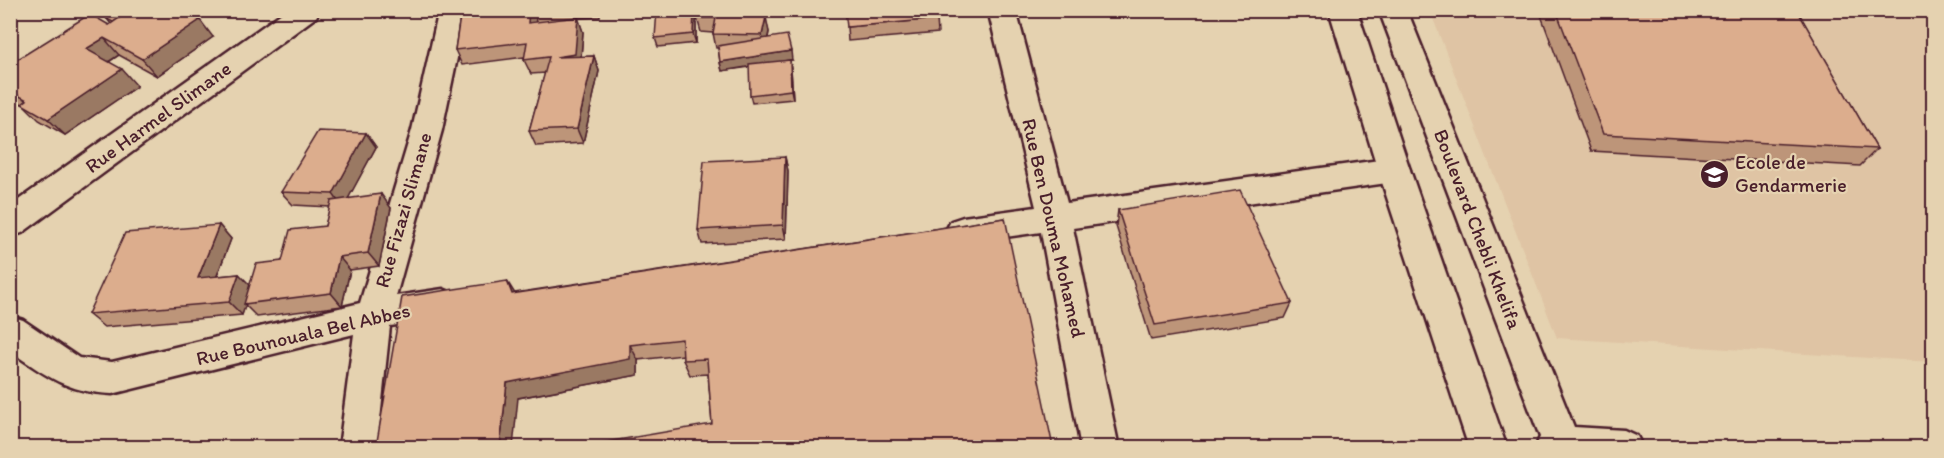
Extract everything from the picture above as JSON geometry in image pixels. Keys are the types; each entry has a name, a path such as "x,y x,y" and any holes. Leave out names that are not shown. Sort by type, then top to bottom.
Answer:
{"street":[{"name":"Rue Harmel Slimane","path":"10,224 306,10"},
{"name":"Rue Fizazi Slimane","path":"358,447 374,314 427,130 453,10"},
{"name":"Rue Ben Douma Mohamed","path":"1002,10 1055,218 1100,447"},
{"path":"1343,10 1394,170 1488,447"},
{"name":"Boulevard Chebli Khelifa","path":"1393,10 1560,446"},
{"path":"937,234 1394,170"},
{"name":"Rue Bounouala Bel Abbes","path":"10,331 69,371 89,377 112,378 374,314 468,301"},
{"path":"1560,446 1624,447"}],"shaded area":[{"name":"Ecole de Gendarmerie","path":"1430,11 1933,11 1933,362 1557,338"}],"building":[{"path":"119,10 131,10 113,22 107,19"},
{"path":"131,10 182,10 200,20 142,59 104,38 86,49 122,69 48,119 22,104 27,100 10,91 10,64 90,14 109,25"},
{"path":"461,10 529,10 528,23 578,17 575,54 556,57 594,56 577,129 529,131 549,57 524,60 527,42 455,50"},
{"path":"535,10 562,10 534,13"},
{"path":"657,10 694,10 693,34 655,38"},
{"path":"699,10 760,10 759,17 766,17 762,35 713,34 716,18 697,18"},
{"path":"845,10 936,10 937,19 847,27"},
{"path":"1556,10 1797,10 1877,149 1603,134"},
{"path":"787,35 791,51 720,62 718,46"},
{"path":"790,60 791,90 750,95 749,64"},
{"path":"318,131 366,133 333,194 281,192"},
{"path":"785,157 783,225 698,230 704,161"},
{"path":"1240,190 1292,303 1155,325 1118,210"},
{"path":"381,194 368,253 339,257 331,293 244,304 256,264 282,261 290,230 325,226 331,201"},
{"path":"1005,218 1053,447 601,447 601,443 712,424 707,359 683,360 682,339 630,345 630,359 507,383 500,447 376,447 402,297 507,281 512,294"},
{"path":"219,225 198,278 239,274 229,302 88,314 125,233"}],"place":[{"name":"Ecole de Gendarmerie","path":"1714,174"}]}
